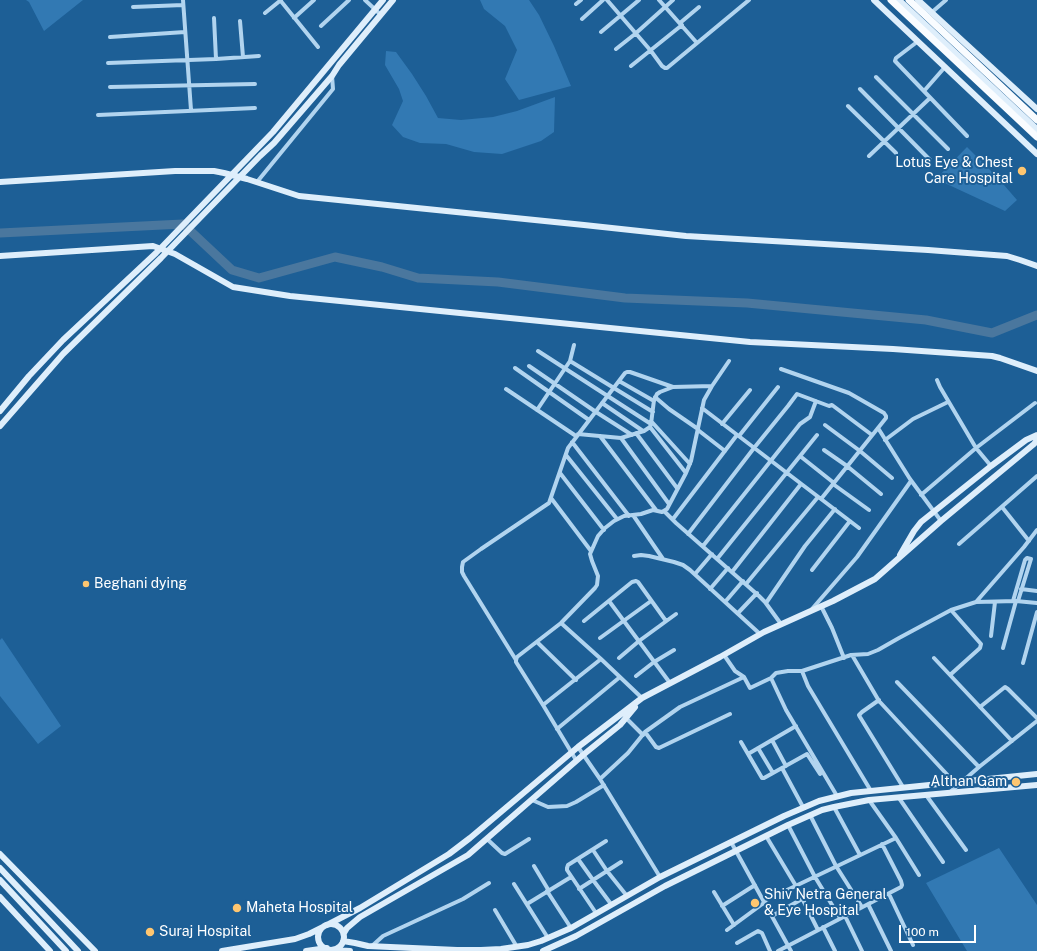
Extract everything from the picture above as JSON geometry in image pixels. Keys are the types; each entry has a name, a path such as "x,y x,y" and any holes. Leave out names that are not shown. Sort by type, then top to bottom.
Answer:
{"main road":[{"path":"891,0 1037,137"},
{"path":"908,0 1037,120"}],"street":[{"path":"265,13 281,0 318,47"},
{"path":"294,18 314,0"},
{"path":"321,26 349,0"},
{"path":"365,0 381,15"},
{"path":"0,411 29,376 66,338 156,253 272,132 327,68 382,0"},
{"path":"0,426 60,356 161,258 274,143 333,74 393,0"},
{"path":"576,4 581,0"},
{"path":"582,19 603,0"},
{"path":"607,0 665,68 667,68 748,0"},
{"path":"601,32 639,0"},
{"path":"659,0 697,43"},
{"path":"616,48 635,34 673,0"},
{"path":"874,0 1037,154"},
{"path":"899,0 1037,129"},
{"path":"918,0 1037,109"},
{"path":"931,13 946,0"},
{"path":"133,7 183,2 190,110"},
{"path":"631,66 681,24 698,7"},
{"path":"214,18 216,59"},
{"path":"240,21 243,57"},
{"path":"110,37 185,32"},
{"path":"917,42 896,58 895,61 967,136"},
{"path":"108,63 259,56"},
{"path":"924,91 945,67"},
{"path":"257,182 333,89 333,74"},
{"path":"876,77 948,148"},
{"path":"110,87 255,84"},
{"path":"860,89 930,160"},
{"path":"869,156 930,98"},
{"path":"848,106 896,153"},
{"path":"98,115 254,108"},
{"path":"0,182 174,171 219,171 299,196 686,236 1007,256 1037,266"},
{"path":"0,256 153,246 175,254 233,287 290,296 750,342 893,349 992,356 1037,371"},
{"path":"537,410 570,361 574,345"},
{"path":"538,351 651,424 690,464"},
{"path":"570,361 653,412"},
{"path":"664,511 690,464 706,396 729,361"},
{"path":"529,366 596,412 634,434 677,488"},
{"path":"515,368 548,393 589,420"},
{"path":"725,602 745,583 833,483 886,418 884,413 849,392 781,369"},
{"path":"576,760 464,576 462,572 463,562 550,503 568,448 626,373 629,372 672,387 712,386"},
{"path":"937,380 948,402 976,448 991,466"},
{"path":"619,381 655,399 698,429 725,451"},
{"path":"506,388 537,410 577,435 621,438 643,431 651,424 655,399 660,392 672,387"},
{"path":"672,519 725,451 778,387"},
{"path":"722,424 750,390"},
{"path":"688,534 797,394 829,406 832,405 872,435"},
{"path":"703,546 800,424 810,417 816,401"},
{"path":"885,440 913,419 948,402"},
{"path":"602,403 643,431"},
{"path":"922,495 976,448 1035,403"},
{"path":"702,408 859,528"},
{"path":"651,424 686,473"},
{"path":"825,425 860,451 892,478"},
{"path":"878,428 911,481 941,521"},
{"path":"717,559 817,435"},
{"path":"897,560 917,526 991,466 1026,440 1037,435"},
{"path":"600,436 656,510"},
{"path":"621,438 669,504"},
{"path":"222,951 295,939 309,934 360,908 449,854 571,752 642,698 724,655 760,634 875,579 941,521 1037,441"},
{"path":"572,442 631,515 663,559"},
{"path":"824,450 847,466 881,494"},
{"path":"566,455 617,519"},
{"path":"800,456 869,510"},
{"path":"560,474 604,530"},
{"path":"959,544 1037,476"},
{"path":"810,611 857,557 911,481"},
{"path":"732,572 801,484"},
{"path":"551,498 591,551"},
{"path":"1002,507 1028,541"},
{"path":"766,603 805,546 835,509"},
{"path":"516,660 517,657 561,624 597,585 598,576 590,554 598,536 617,519 624,516 641,514 653,510 664,511 688,534 757,593 782,624"},
{"path":"812,570 850,521"},
{"path":"976,602 1037,530"},
{"path":"695,574 712,554"},
{"path":"634,556 641,555 663,559 683,565 695,574 760,634"},
{"path":"1016,601 1016,588 1025,560 1027,558 1037,560"},
{"path":"1003,648 1016,601 1022,589 1031,559"},
{"path":"710,588 728,568"},
{"path":"584,621 632,582 636,581 666,621"},
{"path":"1016,588 1037,592"},
{"path":"738,613 757,593"},
{"path":"609,601 670,683"},
{"path":"600,638 651,601"},
{"path":"724,655 735,670 744,677 750,688 771,678 776,673 802,671 852,655 868,654 951,610 976,602 1016,601 1037,603"},
{"path":"991,636 995,602"},
{"path":"821,606 844,658"},
{"path":"950,675 980,648 981,644 951,610"},
{"path":"1022,663 1037,612"},
{"path":"619,658 639,641 676,614"},
{"path":"561,624 642,698"},
{"path":"537,642 576,680"},
{"path":"636,676 654,662 674,650"},
{"path":"852,655 878,700 954,782"},
{"path":"934,658 1012,741"},
{"path":"543,705 601,659"},
{"path":"802,671 808,686 870,791"},
{"path":"557,728 620,677"},
{"path":"600,779 628,753 644,733 680,707 744,677"},
{"path":"771,678 786,710 837,796"},
{"path":"897,682 979,767"},
{"path":"980,707 1005,687 1037,718"},
{"path":"306,951 338,948 343,942 344,934 347,928 360,917 468,855 583,754 620,725 642,698"},
{"path":"878,700 859,715 903,788"},
{"path":"626,718 644,733 656,747 659,748 730,714"},
{"path":"948,793 1037,722"},
{"path":"748,754 796,726"},
{"path":"772,740 804,806"},
{"path":"741,742 761,778 764,778 807,754 820,774"},
{"path":"578,747 604,785 660,877"},
{"path":"758,748 773,773"},
{"path":"343,942 355,943 370,948 475,950 517,947 541,941 571,928 660,877 804,806 819,801 837,796 870,791 1037,774"},
{"path":"532,800 548,807 567,806 604,785"},
{"path":"541,941 547,950 576,936 665,886 788,825 810,815 834,807 868,800 1037,785"},
{"path":"926,795 966,850"},
{"path":"899,798 943,862"},
{"path":"868,800 896,838 920,875"},
{"path":"834,807 860,855"},
{"path":"810,815 836,866 862,907"},
{"path":"788,825 815,877 840,918"},
{"path":"766,836 796,886 818,930"},
{"path":"727,930 765,902 896,838"},
{"path":"487,839 505,854 529,839"},
{"path":"596,913 566,868 568,865 606,841"},
{"path":"731,842 791,951"},
{"path":"778,951 901,887 902,884 882,844"},
{"path":"593,850 607,871 627,896"},
{"path":"0,854 96,951"},
{"path":"578,859 611,904"},
{"path":"579,889 621,862"},
{"path":"534,866 571,928"},
{"path":"0,868 78,951"},
{"path":"527,904 571,877"},
{"path":"0,880 66,951"},
{"path":"370,948 384,936 463,899 489,883"},
{"path":"514,884 548,938"},
{"path":"722,906 755,884"},
{"path":"714,892 734,925"},
{"path":"889,894 914,945"},
{"path":"0,897 50,951"},
{"path":"772,916 802,899"},
{"path":"868,904 891,951"},
{"path":"495,910 517,947"},
{"path":"845,916 862,951"},
{"path":"344,934 335,924 325,926 320,930 320,943 328,949 350,951"},
{"path":"822,927 835,951"},
{"path":"736,943 758,931 762,933 770,951"}],"shaded area":[{"path":"26,0 83,0 44,31 29,2"},
{"path":"480,0 529,0 539,15 571,86 519,100 505,79 517,50 505,26 484,9"},
{"path":"386,51 396,52 426,96 438,118 461,120 493,117 517,111 555,97 554,132 541,141 502,154 474,152 446,144 420,143 403,137 392,125 403,101 399,89 385,65"},
{"path":"967,147 997,177 1017,200 1005,211 936,179"},
{"path":"2,638 61,726 38,744 0,696 0,640"},
{"path":"999,848 1037,905 1037,951 967,951 926,883"}],"waterway":[{"path":"0,233 183,224 232,270 259,278 335,257 382,267 418,278 498,282 625,298 747,303 926,320 992,333 1037,315"}],"place":[{"name":"Lotus Eye & Chest Care Hospital","path":"1022,171"},
{"name":"Beghani dying","path":"86,584"},
{"name":"Althan Gam","path":"1016,782"},
{"name":"Shiv Netra General & Eye Hospital","path":"755,903"},
{"name":"Maheta Hospital","path":"237,908"},
{"name":"Suraj Hospital","path":"150,932"}]}
